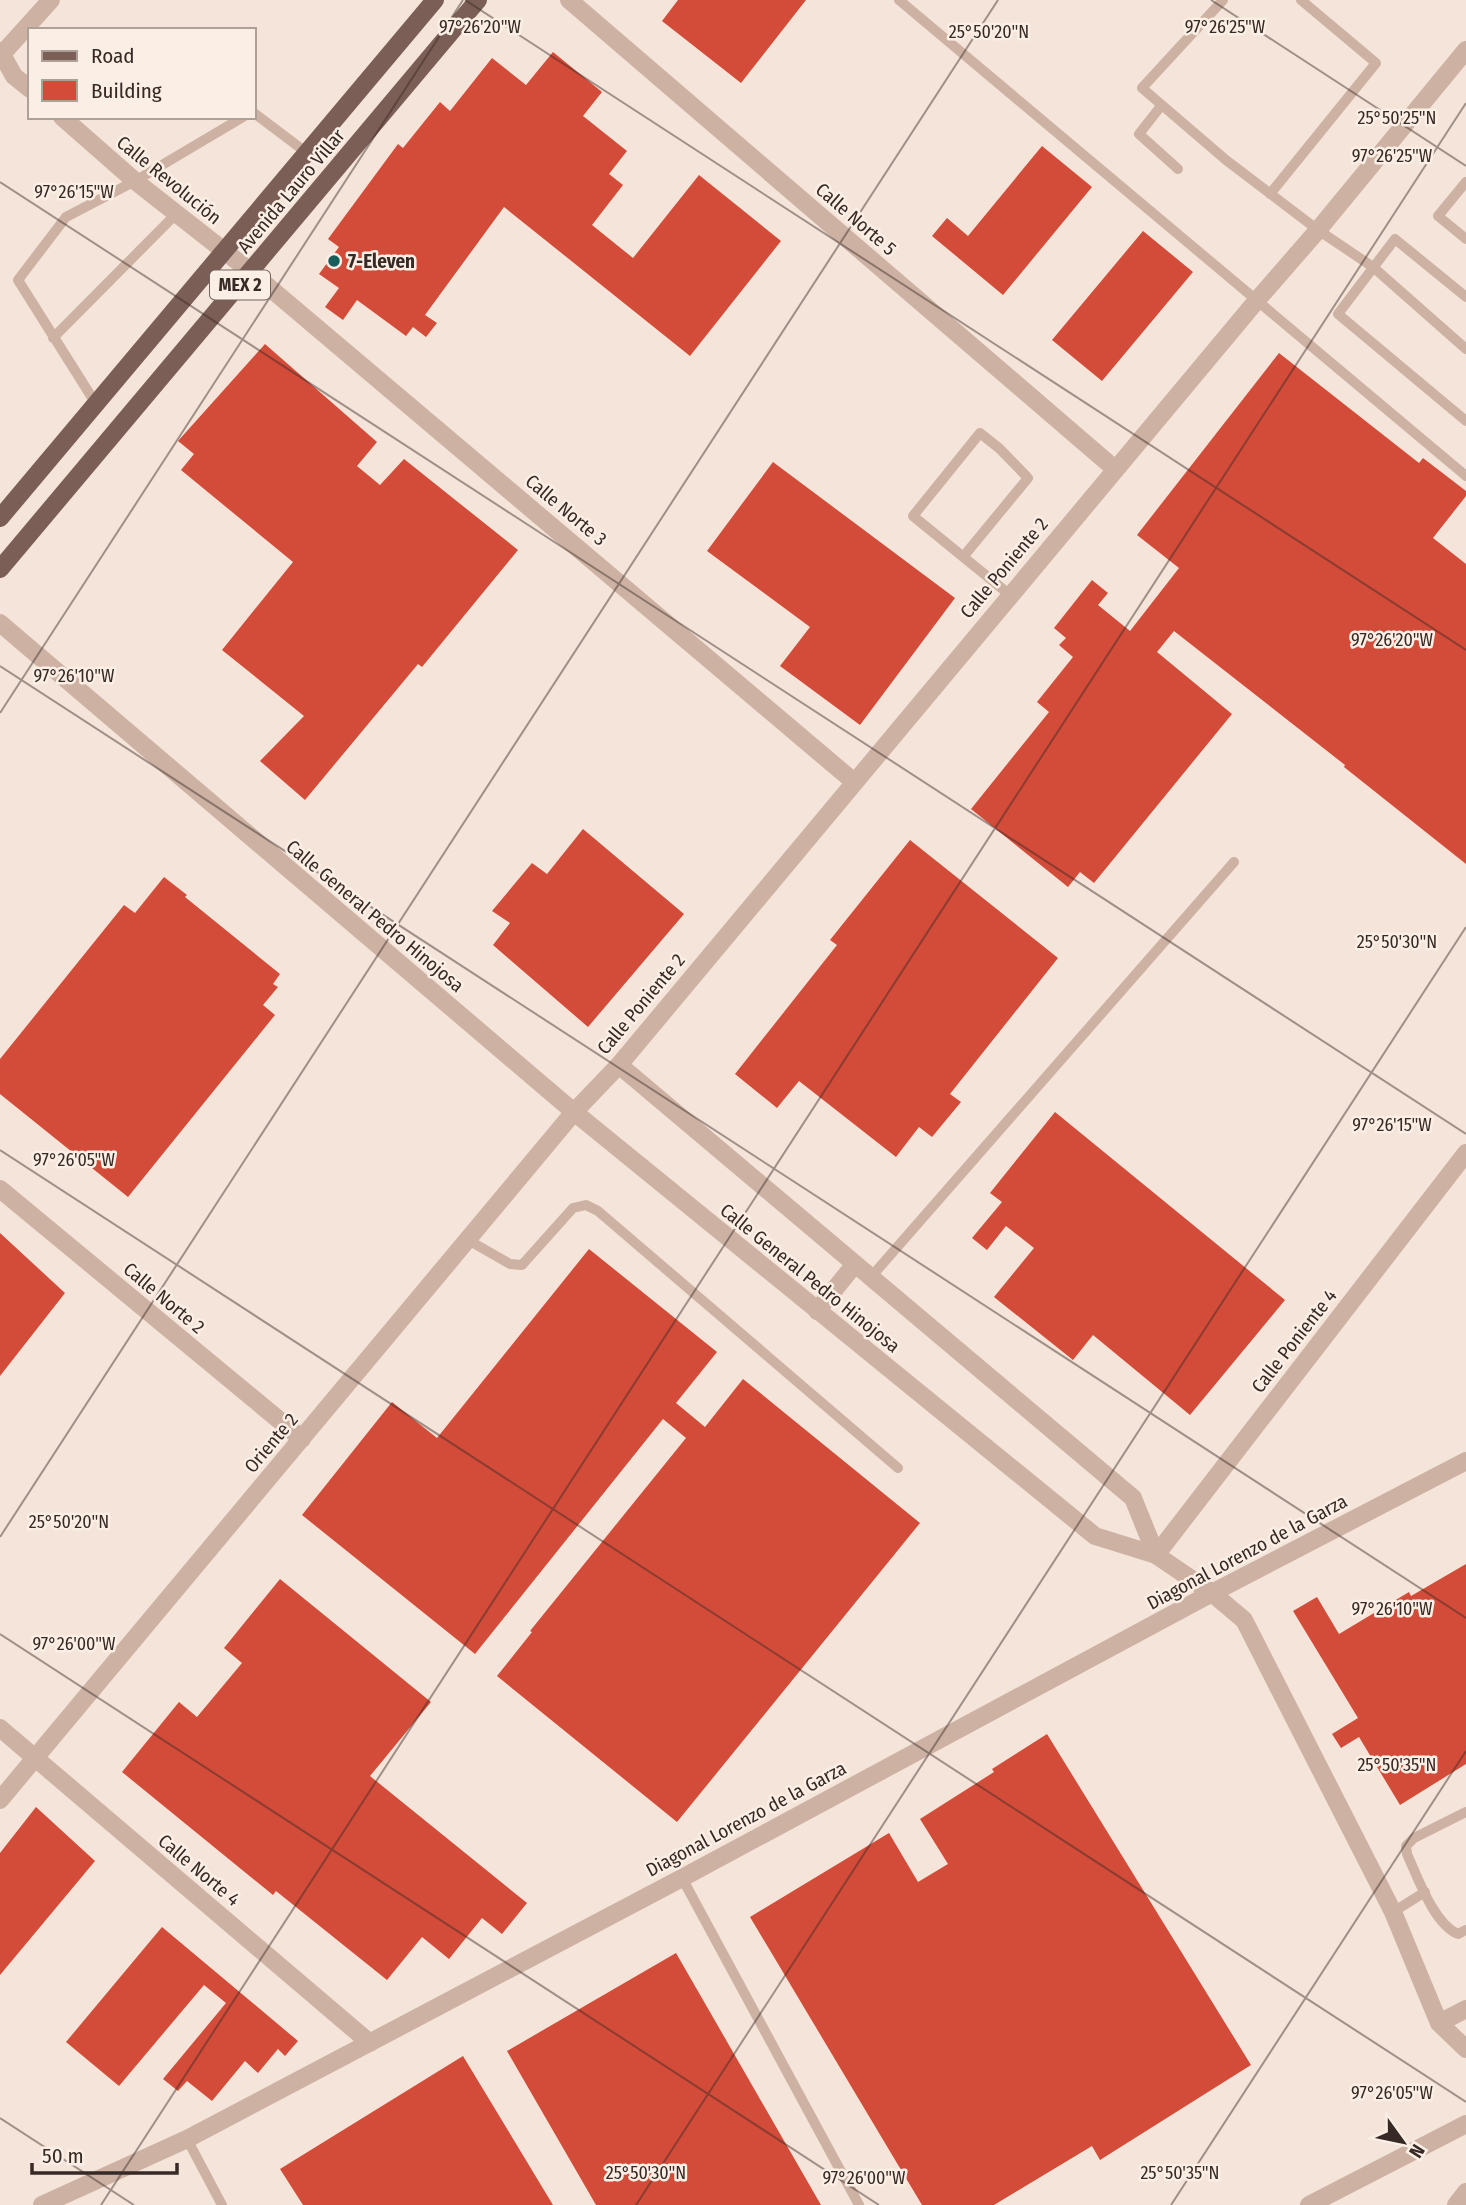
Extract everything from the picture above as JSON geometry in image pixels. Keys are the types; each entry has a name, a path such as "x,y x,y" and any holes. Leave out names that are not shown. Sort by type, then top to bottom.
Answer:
{"main road":[{"name":"Avenida Lauro Villar","path":"0,518 435,0"},
{"name":"Avenida Lauro Villar","path":"0,569 478,0"}],"street":[{"path":"28,88 7,74 1,52 51,0"},
{"name":"Calle Norte 5","path":"569,0 1115,469"},
{"name":"Calle Poniente 2","path":"573,1112 619,1065 853,781 1464,55"},
{"name":"Calle Revolución","path":"64,119 135,181 251,272"},
{"name":"Calle Norte 3","path":"251,272 853,781"},
{"name":"Calle General Pedro Hinojosa","path":"0,623 573,1112 1095,1536 1156,1555 1212,1593 1244,1620 1393,1912 1439,2023 1466,2049"},
{"path":"619,1065 1133,1498 1156,1555"},
{"name":"Oriente 2","path":"0,1800 573,1112"},
{"name":"Calle Poniente 4","path":"1156,1555 1466,1153"},
{"name":"Calle Norte 2","path":"0,1189 302,1439"},
{"path":"817,1311 855,1264"},
{"name":"Diagonal Lorenzo de la Garza","path":"42,2205 187,2139 682,1878 1212,1593 1466,1461"},
{"name":"Calle Norte 4","path":"0,1728 370,2043"},
{"path":"1439,2023 1466,2009"},
{"path":"1309,2205 1466,2124"},
{"path":"1456,2205 1466,2192"}],"lane":[{"path":"899,0 1466,476"},
{"path":"1223,0 1142,88 1226,160 1318,230 1373,267 1466,349"},
{"path":"1270,194 1376,63 1301,0"},
{"path":"1161,106 1139,134 1178,169"},
{"path":"256,115 307,153"},
{"path":"96,404 18,280 66,217 135,181 240,119"},
{"path":"1466,182 1438,216 1466,239"},
{"path":"53,338 176,214"},
{"path":"1466,297 1395,239 1338,314 1466,421"},
{"path":"963,557 1028,478 980,433 913,516 963,557 1010,595"},
{"path":"871,1277 1234,862"},
{"path":"468,1240 510,1264 522,1265 573,1208 586,1205 598,1211 898,1468"},
{"path":"1466,1812 1414,1838 1406,1846 1406,1854 1440,1920 1449,1930 1458,1934 1466,1930"},
{"path":"682,1878 859,2205"},
{"path":"1393,1912 1425,1892"},
{"path":"187,2139 222,2205"}],"building":[{"path":"678,0 806,0 741,83 662,21"},
{"path":"553,52 602,92 583,116 627,151 609,174 623,185 592,225 633,258 699,175 781,241 690,356 504,207 425,315 437,323 426,337 413,327 406,336 357,300 343,320 325,307 339,288 319,274 339,247 328,239 398,144 403,148 440,102 450,111 492,58 526,85"},
{"path":"1042,146 1092,187 1003,295 932,236 947,218 968,236"},
{"path":"1143,231 1193,272 1102,381 1052,340"},
{"path":"265,344 377,442 357,466 380,485 404,459 518,550 422,667 418,664 305,800 260,761 304,716 222,650 293,562 181,470 194,454 178,441"},
{"path":"1279,353 1419,463 1423,458 1466,491 1466,496 1433,538 1466,564 1466,864 1174,631 1157,652 1232,714 1094,883 1080,872 1068,887 971,809 1049,712 1037,702 1073,657 1059,645 1066,638 1054,628 1092,580 1108,593 1098,605 1130,631 1179,568 1137,535"},
{"path":"773,462 955,598 860,725 780,666 810,627 707,551"},
{"path":"583,829 684,914 588,1027 493,945 510,923 492,911 532,863 547,874"},
{"path":"910,840 1058,958 950,1094 961,1102 932,1137 919,1127 896,1157 799,1081 777,1108 735,1074 837,945 830,940"},
{"path":"164,877 280,974 273,984 278,987 263,1005 275,1015 128,1197 0,1094 0,1059 124,905 135,913"},
{"path":"1055,1112 1285,1300 1190,1415 1093,1335 1073,1360 994,1297 1034,1248 1006,1226 987,1250 972,1238 1002,1202 990,1193"},
{"path":"0,1233 65,1293 0,1376"},
{"path":"589,1249 717,1352 676,1403 705,1427 743,1379 920,1523 677,1822 497,1676 532,1632 530,1631 686,1438 663,1419 475,1654 302,1515 392,1402 437,1438"},
{"path":"1466,1564 1466,1764 1400,1805 1359,1737 1341,1748 1332,1734 1358,1718 1293,1611 1317,1597 1339,1634 1409,1592 1411,1596"},
{"path":"280,1579 431,1702 370,1776 527,1903 502,1934 482,1918 449,1959 422,1937 387,1980 276,1891 273,1895 122,1772 179,1702 197,1717 242,1663 224,1648"},
{"path":"1047,1734 1251,2065 1100,2160 1092,2146 994,2205 922,2205 750,1917 889,1833 918,1882 948,1864 920,1819 994,1772 992,1769"},
{"path":"36,1807 95,1861 0,1975 0,1853"},
{"path":"162,1927 298,2041 285,2056 278,2049 258,2073 245,2061 212,2101 187,2081 178,2091 163,2079 226,2003 204,1985 119,2086 66,2042"},
{"path":"676,1953 821,2205 596,2205 507,2051"},
{"path":"463,2056 553,2205 303,2205 280,2169"}],"place":[{"name":"7-Eleven","path":"334,261"}]}
